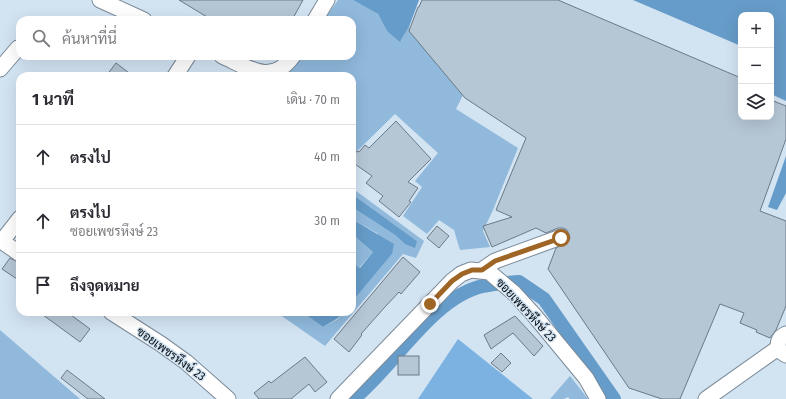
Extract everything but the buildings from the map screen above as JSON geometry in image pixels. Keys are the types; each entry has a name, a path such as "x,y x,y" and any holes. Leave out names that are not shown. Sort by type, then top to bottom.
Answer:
{"street":[{"path":"100,0 135,16"},
{"path":"317,16 327,0"},
{"path":"0,69 16,50"},
{"path":"178,72 185,60"},
{"path":"231,60 257,72"},
{"path":"275,72 287,65 290,60"},
{"path":"16,223 1,240 16,251"},
{"path":"342,398 452,281 466,272 472,270 482,270 495,261 561,238"},
{"name":"ซอยเพชรหึงษ์ 23","path":"482,270 489,272 514,293 534,315 586,378 598,399"},
{"name":"ซอยเพชรหึงษ์ 23","path":"117,316 186,362 228,399"},
{"path":"706,399 755,363 782,352 778,344 780,338 786,334"}],"shaded area":[{"path":"338,0 353,0 378,14 387,31 401,41 409,27 463,95 456,109 518,148 483,231 490,247 460,250 454,230 439,220 427,234 403,216 422,187 415,181 438,153 395,114 356,152 356,72 285,72 294,60 356,60 356,16 327,16"},
{"path":"353,0 419,0 409,27 400,42 387,31 378,14"},
{"path":"633,0 786,0 786,101 774,95 774,12 738,12 738,45"},
{"path":"786,156 786,193 777,210 768,207"},
{"path":"356,191 424,241 416,258 403,254 356,309 356,297 392,254 377,233 356,221 356,210 395,235 405,244 417,241 356,197"},
{"path":"356,197 417,241 415,248 405,244 395,235 356,210"},
{"path":"356,221 394,244 392,254 356,297 356,266 360,268 373,252 356,237"},
{"path":"356,237 373,252 359,268 356,266"},
{"path":"282,316 308,316 323,327 338,319 340,316 350,316 325,346"},
{"path":"308,316 340,316 338,318 323,327"},
{"path":"0,330 80,399 0,399"},
{"path":"458,339 533,399 418,399"},
{"path":"570,376 588,399 570,399 568,397 564,399 550,399"}],"waterway":[{"path":"353,399 368,386 430,318 447,304 464,293 483,286 519,282 544,299 614,399"}],"route":[{"path":"430,304 452,281 462,274 472,270 482,270 495,261 561,238"}]}
